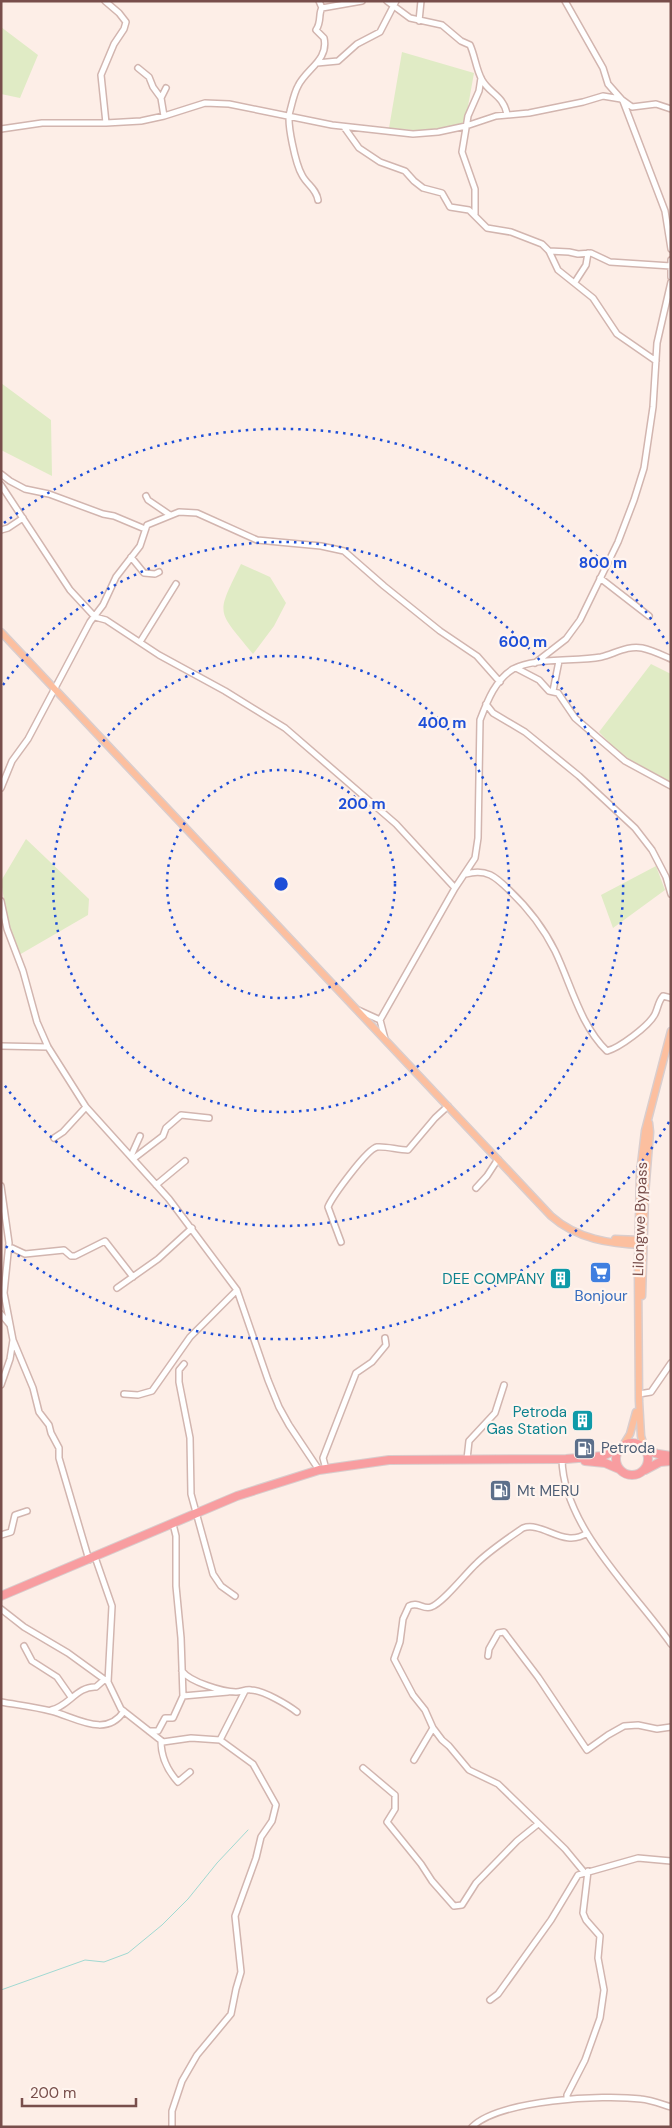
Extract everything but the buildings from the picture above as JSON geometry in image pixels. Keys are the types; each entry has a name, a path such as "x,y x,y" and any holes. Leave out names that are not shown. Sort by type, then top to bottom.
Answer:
{"highway":[{"path":"2,1596 263,1486 322,1469 379,1460 564,1459 603,1456 633,1443 638,1444 645,1450 671,1456"},
{"path":"622,1447 616,1458 622,1471"},
{"path":"641,1471 648,1461 645,1450"},
{"path":"564,1459 605,1463 631,1474 654,1464 671,1461"}],"main road":[{"path":"1,632 558,1222 573,1231 596,1240 641,1242"},
{"name":"Lilongwe Bypass","path":"639,1316 642,1301 641,1242 638,1224 642,1152 658,1078 671,1031"},
{"name":"Lilongwe Bypass","path":"645,1450 641,1436 639,1397 638,1269 650,1132 649,1123"},
{"path":"625,1242 635,1233 638,1224"},
{"path":"625,1242 634,1251 638,1269"},
{"name":"Lilongwe Bypass","path":"622,1447 634,1424 639,1397"}],"street":[{"path":"105,1 120,13 126,22 101,75 106,123"},
{"path":"318,200 317,192 303,177 296,162 289,116 298,85 317,63 324,48 324,38 316,30 321,20 320,12 322,8 319,1"},
{"path":"330,1 336,6"},
{"path":"322,8 362,1"},
{"path":"386,1 395,4 410,18 442,25 461,41 470,45 481,78 488,89 501,98 507,114"},
{"path":"419,21 421,1"},
{"path":"566,1 603,68 608,84 623,101 664,211 671,249"},
{"path":"317,63 338,61 354,45 377,35 384,29 395,4"},
{"path":"138,68 149,77 153,88 161,98 164,116"},
{"path":"475,215 475,188 462,152 466,126 479,91 481,78"},
{"path":"161,98 166,88"},
{"path":"1,130 42,123 141,121 205,103 218,102 344,127 426,134 466,126 488,118 562,107 603,96 617,98 632,106 656,104 671,109"},
{"path":"344,127 359,148 380,162 405,170 419,186 442,193 450,207 469,210 484,226 521,235 542,244 549,251 558,270 593,298 617,334 656,361"},
{"path":"549,251 578,254 588,253 610,262 670,264 671,277"},
{"path":"575,282 586,264 588,253"},
{"path":"534,663 559,645 572,631 618,542 644,468 652,414 657,343 671,282"},
{"path":"1,474 10,481 25,488 114,516 144,529"},
{"path":"1,486 70,590 95,616 106,620 159,655 225,691 285,728 396,824 442,873 449,884 455,888"},
{"path":"146,496 152,503 170,515"},
{"path":"1,788 12,760 28,739 54,688 108,594 116,576 140,546 144,529 150,523 179,512 197,512 258,540 321,546 344,551 440,631 477,656 500,682"},
{"path":"1,530 8,528 23,518"},
{"path":"131,557 144,573 155,574 159,572"},
{"path":"600,578 648,616"},
{"path":"140,642 176,584"},
{"path":"385,1039 380,1020 455,888 466,874 478,849 480,720 486,704 500,682 516,668 534,663 601,656 632,648 642,648 671,659"},
{"path":"553,691 559,661"},
{"path":"516,668 539,680 549,691 553,691 563,698 575,718 625,761 671,786"},
{"path":"486,704 493,712 525,732 573,771 635,828 652,850 666,877 671,894"},
{"path":"466,874 482,872 491,874 529,909 555,952 579,1010 607,1051 639,1030 655,1014 658,1001 663,996 671,998"},
{"path":"1,901 7,930 20,963 37,1022 48,1047 86,1107 192,1228 237,1290 279,1407 288,1425 322,1469"},
{"path":"356,1009 380,1020"},
{"path":"1,1046 48,1047"},
{"path":"341,1242 328,1207 357,1166 370,1152 378,1147 408,1150 435,1118 448,1106"},
{"path":"54,1138 63,1132 86,1107"},
{"path":"132,1158 163,1136 166,1128 181,1115 209,1118"},
{"path":"132,1158 140,1136"},
{"path":"476,1188 487,1176 498,1159"},
{"path":"156,1185 185,1161"},
{"path":"1,1186 9,1236 4,1293 13,1340 33,1388 39,1412 49,1425 60,1448 58,1458 92,1559 112,1606 106,1681"},
{"path":"116,1288 158,1259 192,1228"},
{"path":"9,1249 12,1248 25,1254 64,1250 71,1256 75,1256 105,1241 133,1277"},
{"path":"124,1394 138,1395 152,1391 190,1337 237,1290"},
{"path":"1,1314 10,1326"},
{"path":"322,1469 323,1458 356,1374 372,1362 386,1345 385,1338"},
{"path":"1,1385 10,1359 13,1340"},
{"path":"639,1397 651,1392 671,1363"},
{"path":"184,1364 179,1370 179,1382 190,1438 191,1494 216,1582 235,1596"},
{"path":"467,1459 469,1441 495,1413 504,1385"},
{"path":"564,1459 562,1473 573,1506 587,1533 671,1644"},
{"path":"1,1536 11,1532 15,1515 27,1511"},
{"path":"148,1731 158,1731 165,1718 173,1718 183,1696 176,1586 176,1536 173,1524"},
{"path":"567,2099 567,2095 585,2060 596,2029 604,1994 604,1982 598,1958 600,1936 586,1920 583,1913 586,1871 566,1849 498,1784 469,1770 433,1728 427,1714 413,1695 395,1662 407,1608 416,1603 427,1607 433,1606 456,1587 478,1562 523,1528 534,1528 558,1536 572,1538 579,1538 587,1533"},
{"path":"1,1609 24,1627 68,1653 106,1681 124,1711 161,1741 164,1759 178,1782 190,1772"},
{"path":"488,1656 489,1649 498,1633 504,1632 538,1677 587,1750 608,1734 624,1726 638,1725 657,1729 671,1727"},
{"path":"24,1646 32,1661 57,1677 71,1697"},
{"path":"182,1670 189,1678 211,1687 235,1692"},
{"path":"48,1710 60,1707 71,1697 87,1688 96,1687 106,1681"},
{"path":"183,1696 254,1690 273,1698 297,1712"},
{"path":"220,1740 245,1691"},
{"path":"1,1702 48,1710 82,1723 104,1725 116,1722 124,1711"},
{"path":"414,1760 433,1728"},
{"path":"161,1741 191,1738 220,1740 253,1764 276,1808 272,1821 261,1838 235,1916 241,1956 241,1972 232,2014 203,2047 189,2068 172,2112 172,2127"},
{"path":"363,1768 395,1795 395,1809 387,1822 424,1868 432,1881 454,1906 462,1905 476,1883 517,1841 538,1824"},
{"path":"490,2000 498,1994 551,1920 574,1879 586,1871 638,1858 671,1861"},
{"path":"472,2127 489,2116 567,2099 605,2097 641,2099 671,2107"}],"green space":[{"path":"1,27 38,55 20,98 1,94"},
{"path":"402,52 474,73 465,123 436,132 389,128"},
{"path":"1,383 51,420 52,476 1,450"},
{"path":"241,564 270,577 286,603 274,626 253,654 232,628 224,612 227,594"},
{"path":"651,664 671,674 671,783 626,760 599,732"},
{"path":"26,839 89,899 88,915 19,955 8,925 1,881"},
{"path":"656,866 665,890 613,928 601,895"}],"waterway":[{"path":"1,1990 85,1960 104,1962 128,1953 162,1925 188,1899 217,1863 248,1830"}],"place":[{"name":"Bonjour","path":"601,1273"},
{"name":"DEE COMPANY","path":"561,1279"},
{"name":"Petroda Gas Station","path":"583,1421"},
{"name":"Petroda","path":"585,1448"},
{"name":"Mt MERU","path":"501,1491"}]}
